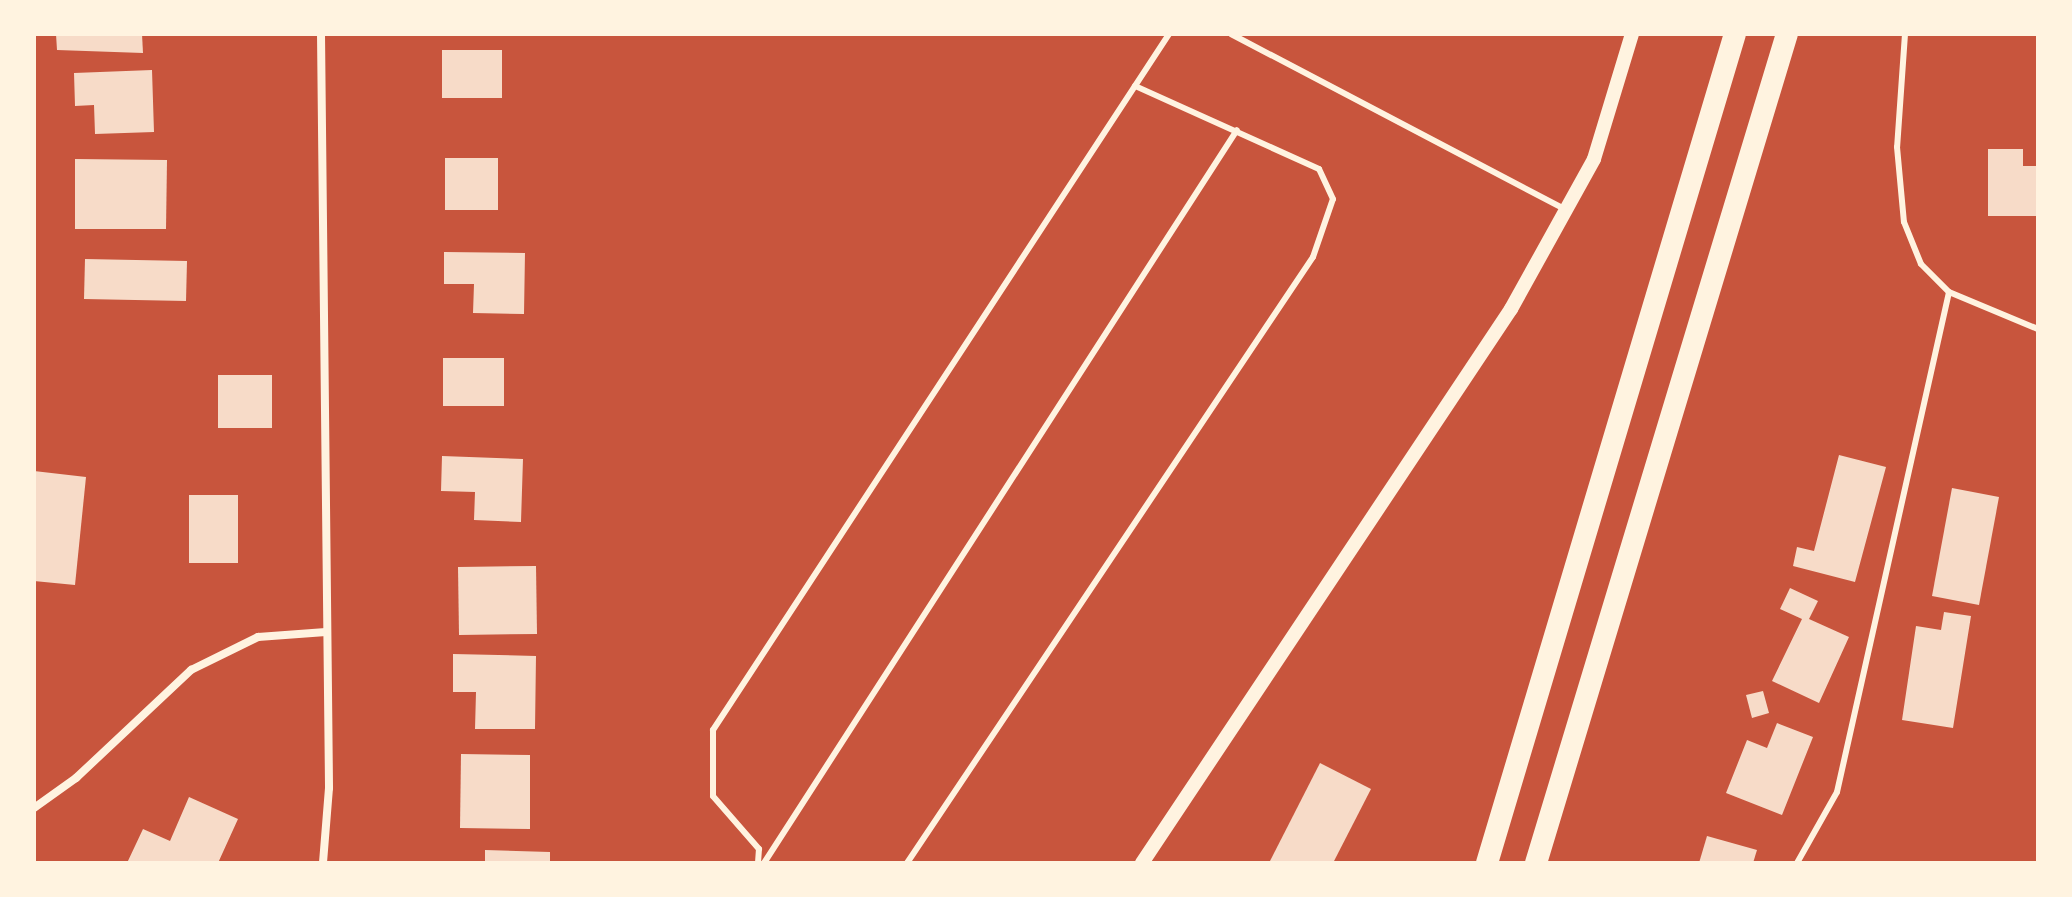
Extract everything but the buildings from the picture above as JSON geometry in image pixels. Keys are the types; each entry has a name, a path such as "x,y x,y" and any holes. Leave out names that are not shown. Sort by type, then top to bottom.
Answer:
{"highway":[{"path":"1487,863 1735,34"},
{"path":"1536,863 1787,34"}],"street":[{"path":"321,34 329,788 323,863"},
{"path":"1142,863 1511,309 1594,159 1632,34"},
{"path":"34,808 76,778 191,670 258,637 326,632"}],"lane":[{"path":"761,863 759,849 713,796 713,730 1169,34"},
{"path":"1231,34 1566,210"},
{"path":"1905,34 1897,147 1904,222 1921,264 1949,292 2038,329"},
{"path":"907,863 1313,257 1333,199 1319,169 1135,86"},
{"path":"761,863 1237,130"},
{"path":"1797,863 1837,792 1949,292"}]}
